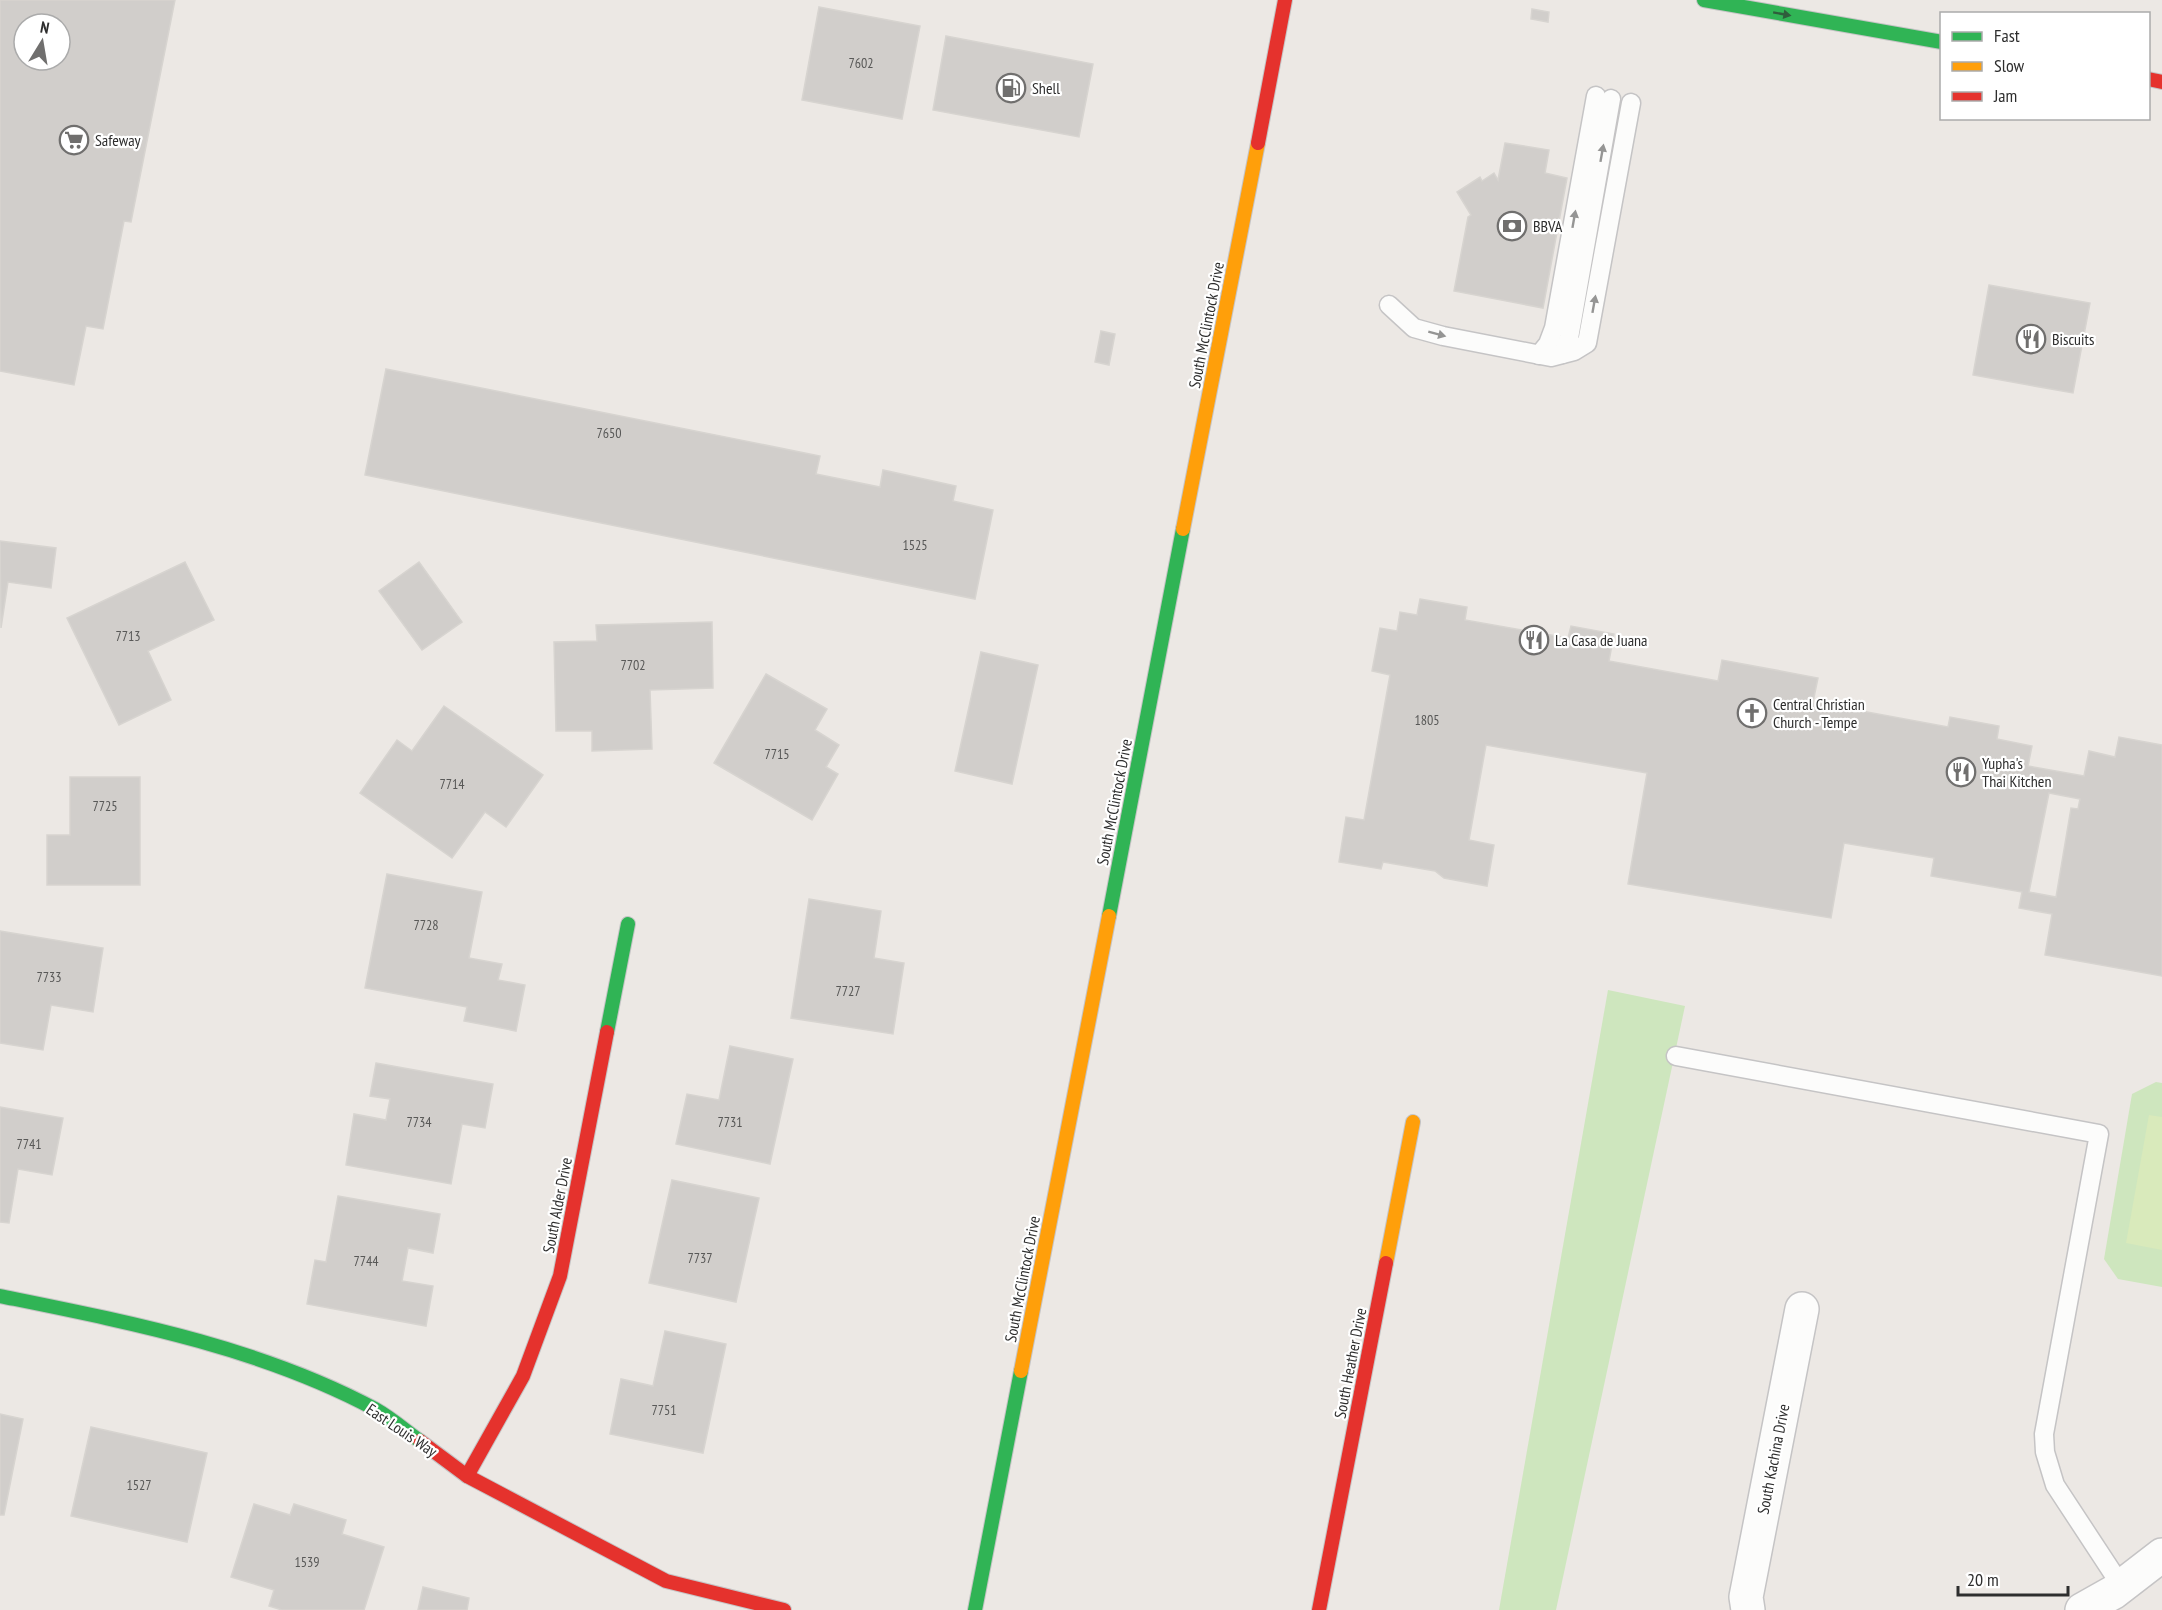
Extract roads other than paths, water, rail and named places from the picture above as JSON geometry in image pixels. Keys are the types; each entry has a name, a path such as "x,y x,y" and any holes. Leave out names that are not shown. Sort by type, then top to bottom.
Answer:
{"street":[{"name":"South McClintock Drive","path":"975,1610 1285,0"},
{"path":"1704,0 1940,42"},
{"name":"South Alder Drive","path":"467,1476 523,1376 560,1276 628,924"},
{"name":"South Heather Drive","path":"1319,1610 1413,1122"},
{"name":"East Louis Way","path":"0,1296 134,1323 274,1363 377,1410 467,1476 666,1581 784,1610"},
{"name":"South Kachina Drive","path":"1748,1610 1746,1597 1802,1309"},
{"path":"2082,1610 2122,1587 2162,1555"}],"lane":[{"path":"1539,355 1548,344 1554,328 1604,98 1569,338 1562,354"},
{"path":"1389,304 1414,328 1539,355 1551,357 1574,351 1587,343 1631,103"},
{"path":"1676,1056 2099,1134 2044,1434 2045,1452 2055,1485 2122,1587"}],"place":[{"name":"Shell","path":"1011,88"},
{"name":"Safeway","path":"74,140"},
{"name":"BBVA","path":"1512,226"},
{"name":"Biscuits","path":"2031,339"},
{"name":"La Casa de Juana","path":"1534,640"},
{"name":"Central Christian Church - Tempe","path":"1752,713"},
{"name":"Yupha's Thai Kitchen","path":"1961,772"}]}
